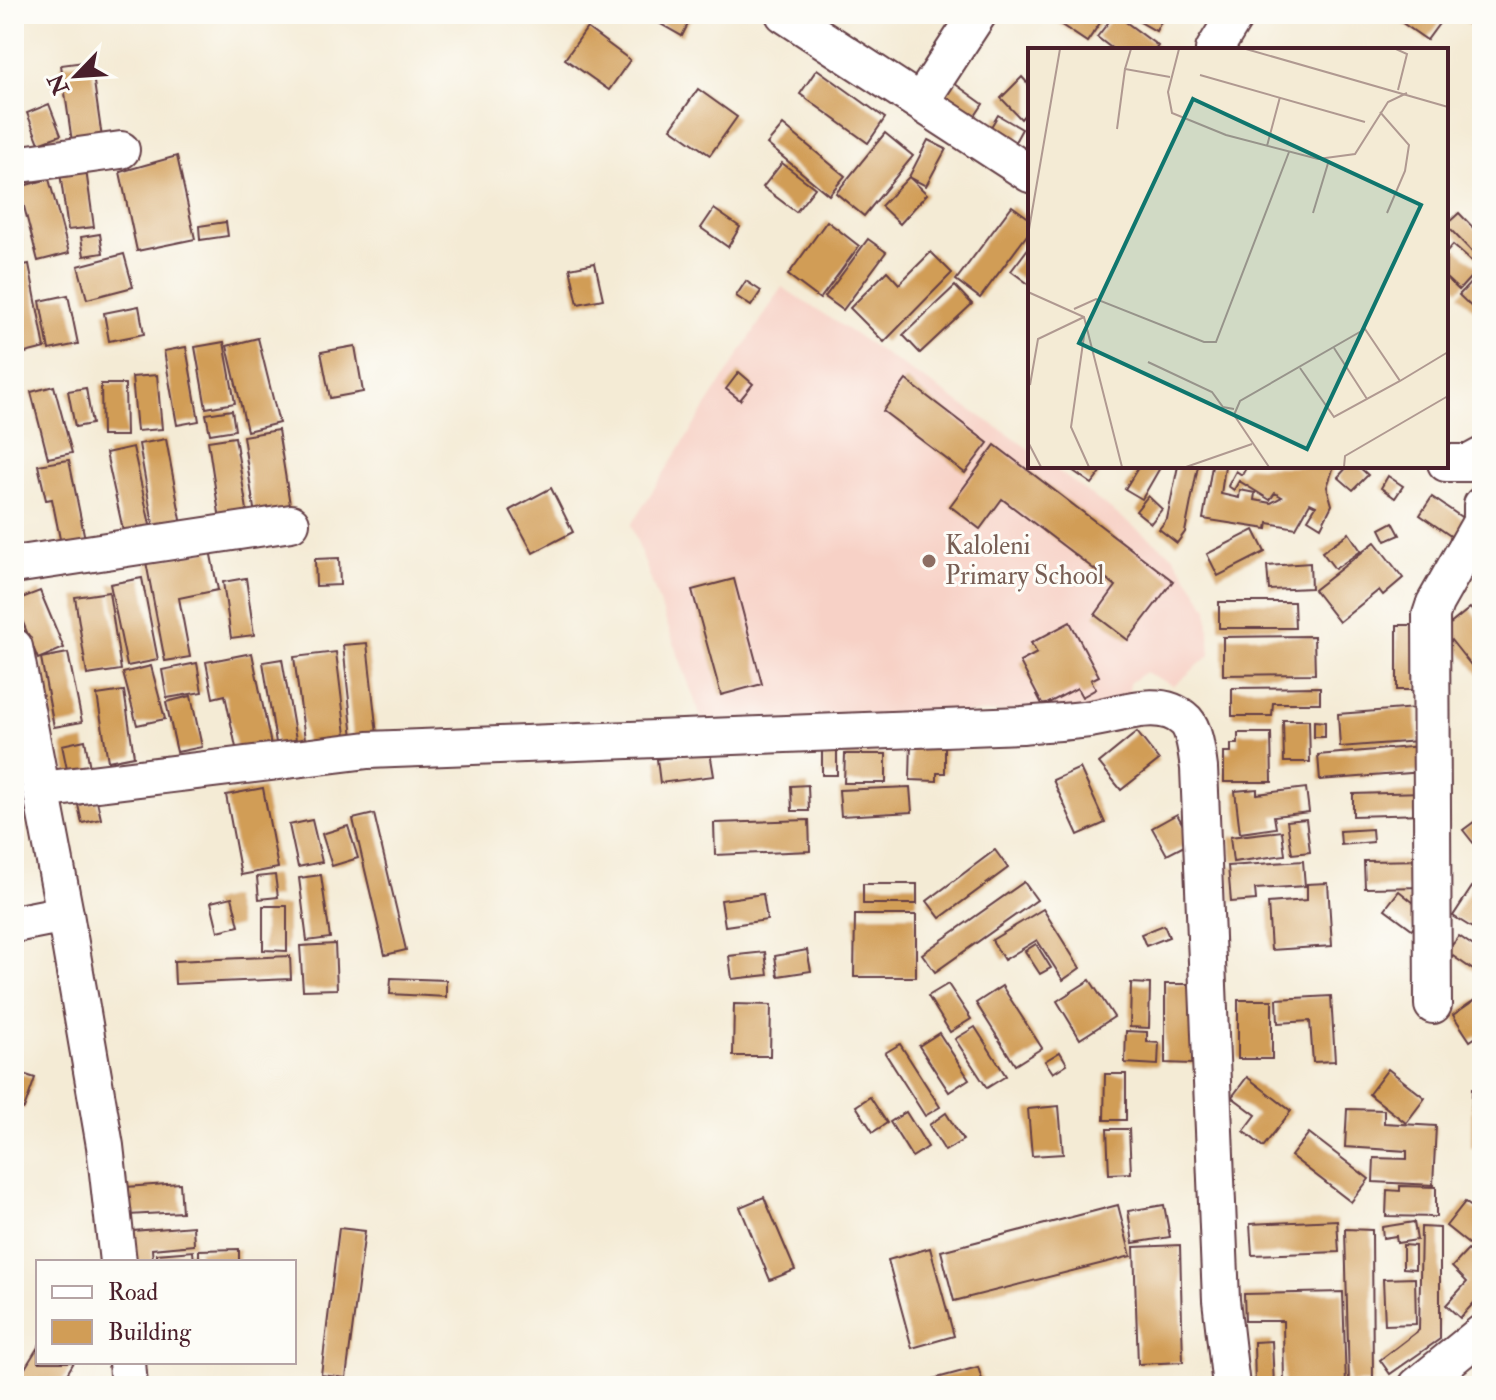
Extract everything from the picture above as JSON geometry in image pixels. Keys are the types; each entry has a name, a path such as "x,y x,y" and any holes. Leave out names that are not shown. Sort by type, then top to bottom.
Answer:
{"street":[{"path":"784,14 1028,173"},
{"path":"921,101 978,14"},
{"path":"1215,48 1236,14"},
{"path":"14,165 121,150"},
{"path":"1433,1005 1431,615 1482,520 1482,505"},
{"path":"14,565 291,523"},
{"path":"14,647 105,1146 118,1260"},
{"path":"41,790 368,750 1022,725 1091,719 1141,708 1168,710 1187,722 1196,744 1199,768 1221,1300 1231,1386"},
{"path":"14,924 65,914"},
{"path":"1417,1386 1482,1333"},
{"path":"127,1364 129,1386"}],"shaded area":[{"path":"782,287 1028,449 1028,468 1054,468 1174,556 1208,608 1210,655 1174,686 1145,672 1129,683 1130,701 1105,708 703,723 631,525"}],"building":[{"path":"643,14 693,14 682,36"},
{"path":"1045,14 1106,14 1087,42"},
{"path":"1115,14 1158,46 1111,48 1097,37"},
{"path":"1126,14 1165,14 1156,31"},
{"path":"1407,14 1446,14 1427,40 1401,22"},
{"path":"1459,14 1482,14 1482,33 1458,17"},
{"path":"587,28 630,60 609,90 565,59"},
{"path":"91,61 102,138 72,142 61,65"},
{"path":"817,69 885,118 868,143 800,94"},
{"path":"1022,77 1028,84 1028,113 1021,119 1001,98"},
{"path":"951,81 983,104 969,125 937,103"},
{"path":"698,89 737,117 710,155 671,128"},
{"path":"49,104 61,135 39,143 27,113"},
{"path":"14,113 25,159 14,161"},
{"path":"998,115 1022,129 1010,151 985,137"},
{"path":"783,125 845,176 829,195 767,144"},
{"path":"885,133 913,156 864,216 836,193"},
{"path":"928,140 946,149 926,186 909,177"},
{"path":"177,156 195,239 137,251 120,172"},
{"path":"782,163 815,188 796,212 763,187"},
{"path":"86,170 94,227 68,230 60,173"},
{"path":"909,177 927,194 900,224 881,206"},
{"path":"49,179 69,253 38,261 19,187"},
{"path":"14,193 24,252 14,253"},
{"path":"1012,206 1028,218 1028,234 980,298 956,280"},
{"path":"714,209 740,227 728,247 701,228"},
{"path":"1459,213 1482,237 1482,262 1448,227 1448,223"},
{"path":"827,221 859,246 820,299 788,275"},
{"path":"226,222 228,236 200,240 199,226"},
{"path":"100,234 103,253 84,256 81,237"},
{"path":"868,239 886,252 843,310 825,297"},
{"path":"1453,245 1479,268 1459,290 1448,280 1448,251"},
{"path":"1028,249 1028,284 1011,271"},
{"path":"931,252 952,273 884,342 850,308 887,271 899,284"},
{"path":"124,254 133,287 87,299 78,266"},
{"path":"595,263 603,299 578,304 570,268"},
{"path":"29,264 45,348 21,354 14,318 14,267"},
{"path":"1479,274 1482,277 1482,317 1459,295"},
{"path":"746,281 761,291 751,306 736,296"},
{"path":"955,286 972,304 920,353 903,335"},
{"path":"68,295 78,344 49,350 40,301"},
{"path":"139,306 144,334 109,341 104,313"},
{"path":"258,338 279,423 247,431 227,346"},
{"path":"224,342 235,403 206,408 195,347"},
{"path":"355,346 363,392 330,398 321,352"},
{"path":"186,347 199,421 177,425 164,351"},
{"path":"739,372 753,384 740,400 726,389"},
{"path":"157,375 162,429 137,431 132,377"},
{"path":"906,380 988,443 965,473 883,411"},
{"path":"101,384 125,384 126,436 102,436"},
{"path":"54,386 72,453 48,458 31,392"},
{"path":"86,388 92,424 75,427 68,391"},
{"path":"232,410 235,430 210,434 206,414"},
{"path":"278,430 292,517 256,522 243,436"},
{"path":"235,437 250,528 222,533 208,441"},
{"path":"166,439 184,536 156,541 139,444"},
{"path":"995,445 1173,581 1128,640 1095,615 1116,586 1002,499 980,529 950,506"},
{"path":"133,447 152,534 125,539 106,453"},
{"path":"69,460 87,549 63,554 52,499 46,500 38,465"},
{"path":"1069,468 1096,468 1101,472 1092,484"},
{"path":"1138,468 1160,468 1142,499 1125,489"},
{"path":"1178,468 1198,468 1185,532 1177,543 1159,529 1167,519"},
{"path":"1212,468 1225,468 1221,494 1239,498 1240,490 1255,493 1254,500 1271,503 1282,497 1275,493 1270,500 1239,481 1234,490 1228,486 1236,471 1242,475 1246,468 1333,468 1327,487 1332,505 1321,527 1308,519 1316,506 1310,503 1296,528 1268,523 1267,529 1203,519"},
{"path":"1346,468 1360,468 1368,475 1353,490 1338,477"},
{"path":"1388,476 1403,486 1395,498 1381,488"},
{"path":"551,488 573,532 533,553 510,510"},
{"path":"1148,496 1162,509 1151,523 1136,511"},
{"path":"1432,497 1470,523 1458,541 1420,515"},
{"path":"1393,522 1400,535 1386,541 1380,529"},
{"path":"1254,530 1265,552 1218,576 1207,554"},
{"path":"1349,533 1361,551 1335,569 1322,552"},
{"path":"1375,542 1403,578 1383,595 1379,590 1339,622 1314,590"},
{"path":"210,550 218,590 179,598 190,657 165,661 146,562"},
{"path":"339,558 340,585 316,586 315,559"},
{"path":"1310,563 1311,588 1269,590 1267,566"},
{"path":"142,578 158,660 127,666 110,584"},
{"path":"246,578 254,635 231,638 223,582"},
{"path":"734,579 762,684 721,695 692,590"},
{"path":"40,591 64,648 38,659 14,601"},
{"path":"109,592 121,670 87,675 75,597"},
{"path":"1219,602 1294,602 1295,628 1219,628"},
{"path":"1470,608 1482,623 1482,679 1443,630"},
{"path":"1070,622 1099,676 1091,680 1096,689 1082,697 1077,688 1043,706 1020,662 1037,653 1031,643"},
{"path":"1397,625 1417,625 1418,690 1397,690"},
{"path":"1314,636 1315,674 1223,675 1223,637"},
{"path":"367,643 378,744 354,747 343,645"},
{"path":"336,652 347,743 306,747 294,657"},
{"path":"68,653 82,722 54,727 41,658"},
{"path":"252,653 272,750 238,757 225,695 213,698 206,662"},
{"path":"282,659 298,751 278,755 263,662"},
{"path":"197,663 202,692 167,698 162,670"},
{"path":"151,666 165,719 137,725 123,673"},
{"path":"1320,687 1320,703 1273,703 1272,716 1232,716 1232,688"},
{"path":"124,691 134,756 108,761 97,695"},
{"path":"191,696 202,747 177,752 166,702"},
{"path":"1416,708 1418,741 1340,747 1338,714"},
{"path":"1283,720 1309,720 1310,762 1284,762"},
{"path":"1314,721 1325,722 1325,737 1314,737"},
{"path":"1137,732 1159,760 1121,790 1099,763"},
{"path":"1238,733 1271,733 1272,782 1224,782 1224,752 1231,752 1231,744 1238,744"},
{"path":"911,739 945,739 945,773 937,773 937,781 910,780"},
{"path":"85,740 92,779 70,784 62,745"},
{"path":"822,745 837,745 837,775 822,775"},
{"path":"1421,746 1423,772 1320,780 1318,755"},
{"path":"710,752 714,776 660,783 657,759"},
{"path":"845,754 886,754 886,783 844,783"},
{"path":"1080,768 1105,823 1078,835 1053,780"},
{"path":"808,785 809,811 792,811 791,786"},
{"path":"910,787 912,812 841,816 839,790"},
{"path":"263,788 278,868 241,875 226,795"},
{"path":"1306,788 1309,812 1274,816 1276,828 1240,833 1235,791 1257,789 1257,794"},
{"path":"1424,792 1425,814 1353,816 1353,794"},
{"path":"97,801 101,819 82,823 78,805"},
{"path":"374,814 406,950 385,955 353,819"},
{"path":"1177,814 1192,842 1167,855 1152,828"},
{"path":"1482,816 1482,854 1463,830"},
{"path":"1306,819 1310,852 1292,854 1287,821"},
{"path":"312,820 322,862 298,867 289,825"},
{"path":"809,820 810,851 715,855 714,823"},
{"path":"348,826 358,858 332,866 322,834"},
{"path":"1372,829 1373,842 1341,845 1340,831"},
{"path":"1282,831 1285,855 1233,862 1230,837"},
{"path":"995,850 1008,868 940,918 927,901"},
{"path":"1428,860 1428,887 1365,888 1364,861"},
{"path":"1303,861 1305,886 1255,889 1256,900 1231,902 1228,866"},
{"path":"275,875 278,897 259,899 257,877"},
{"path":"321,875 330,938 307,941 299,878"},
{"path":"1024,882 1037,900 935,972 922,954"},
{"path":"1328,883 1332,946 1271,950 1268,903 1307,900 1307,884"},
{"path":"863,884 917,884 917,904 863,904"},
{"path":"1472,887 1482,894 1482,934 1453,916"},
{"path":"1399,891 1425,912 1412,929 1385,909"},
{"path":"763,894 767,920 725,926 721,900"},
{"path":"232,897 239,926 218,931 211,902"},
{"path":"263,906 287,906 287,951 263,950"},
{"path":"1043,909 1080,968 1063,980 1037,940 1004,960 992,940"},
{"path":"855,915 916,915 916,977 854,977"},
{"path":"1164,925 1169,937 1146,946 1141,934"},
{"path":"1459,936 1482,952 1482,976 1447,952"},
{"path":"335,944 337,989 303,990 300,946"},
{"path":"1036,944 1051,968 1040,974 1025,951"},
{"path":"807,950 811,971 778,976 775,956"},
{"path":"765,952 768,975 732,979 729,956"},
{"path":"290,956 291,979 175,984 174,961"},
{"path":"391,978 446,980 446,997 390,994"},
{"path":"1090,980 1114,1017 1080,1039 1057,1001"},
{"path":"1131,983 1150,984 1149,1028 1130,1027"},
{"path":"948,984 971,1019 950,1032 928,996"},
{"path":"1165,984 1193,984 1193,1064 1165,1063"},
{"path":"1002,986 1042,1048 1015,1065 976,1003"},
{"path":"1331,996 1335,1061 1313,1062 1310,1021 1278,1023 1277,999"},
{"path":"1476,999 1482,1008 1482,1033 1470,1041 1453,1015"},
{"path":"1238,1000 1272,1000 1272,1059 1238,1059"},
{"path":"734,1004 771,1005 770,1056 733,1056"},
{"path":"975,1027 1006,1076 987,1088 955,1039"},
{"path":"1126,1031 1147,1032 1147,1042 1159,1043 1158,1065 1125,1063"},
{"path":"939,1033 969,1079 949,1092 919,1046"},
{"path":"900,1044 940,1107 925,1116 885,1053"},
{"path":"1060,1052 1067,1064 1053,1073 1045,1061"},
{"path":"1388,1069 1425,1098 1406,1123 1369,1094"},
{"path":"14,1071 35,1078 24,1109 14,1106"},
{"path":"1105,1074 1126,1074 1126,1120 1104,1120"},
{"path":"1247,1077 1291,1111 1263,1147 1244,1131 1256,1115 1232,1097"},
{"path":"1472,1089 1482,1089 1482,1147 1471,1147"},
{"path":"870,1097 887,1123 873,1132 856,1106"},
{"path":"1059,1106 1063,1154 1032,1156 1028,1109"},
{"path":"1347,1109 1384,1110 1384,1123 1436,1126 1433,1185 1373,1182 1374,1158 1407,1159 1407,1151 1345,1147"},
{"path":"906,1112 928,1147 912,1157 890,1122"},
{"path":"946,1113 963,1140 945,1151 929,1125"},
{"path":"1107,1129 1129,1129 1131,1173 1109,1174"},
{"path":"1309,1133 1369,1179 1351,1202 1291,1156"},
{"path":"180,1183 182,1212 128,1215 126,1187"},
{"path":"1400,1186 1436,1187 1436,1217 1386,1216 1387,1190 1400,1191"},
{"path":"764,1197 795,1270 770,1280 740,1207"},
{"path":"1465,1202 1482,1215 1482,1255 1446,1226"},
{"path":"1118,1205 1131,1256 954,1301 941,1251"},
{"path":"1164,1205 1170,1237 1133,1243 1128,1211"},
{"path":"1337,1220 1339,1252 1252,1255 1250,1224"},
{"path":"1414,1222 1417,1240 1397,1243 1396,1236 1383,1238 1382,1227"},
{"path":"193,1226 194,1245 152,1249 153,1260 136,1260 133,1231"},
{"path":"1421,1227 1440,1228 1440,1339 1390,1374 1380,1360 1419,1330"},
{"path":"339,1228 365,1231 346,1378 321,1375"},
{"path":"1345,1229 1372,1230 1373,1383 1349,1383"},
{"path":"1180,1245 1183,1362 1138,1364 1134,1247"},
{"path":"1403,1245 1415,1246 1415,1269 1403,1268"},
{"path":"930,1248 954,1336 912,1348 888,1260"},
{"path":"239,1249 239,1260 199,1260 199,1250"},
{"path":"1468,1250 1482,1263 1482,1294 1460,1318 1446,1305 1467,1282 1452,1267"},
{"path":"193,1251 194,1260 157,1260 157,1254"},
{"path":"1415,1278 1416,1324 1385,1325 1383,1279"},
{"path":"1343,1292 1346,1386 1284,1386 1283,1321 1245,1321 1244,1294"},
{"path":"1272,1341 1274,1386 1255,1386 1254,1342"},
{"path":"36,1350 36,1364 73,1364 60,1386 14,1386"},
{"path":"978,1367 984,1386 928,1386 926,1381"}],"place":[{"name":"Kaloleni Primary School","path":"929,561"}]}
